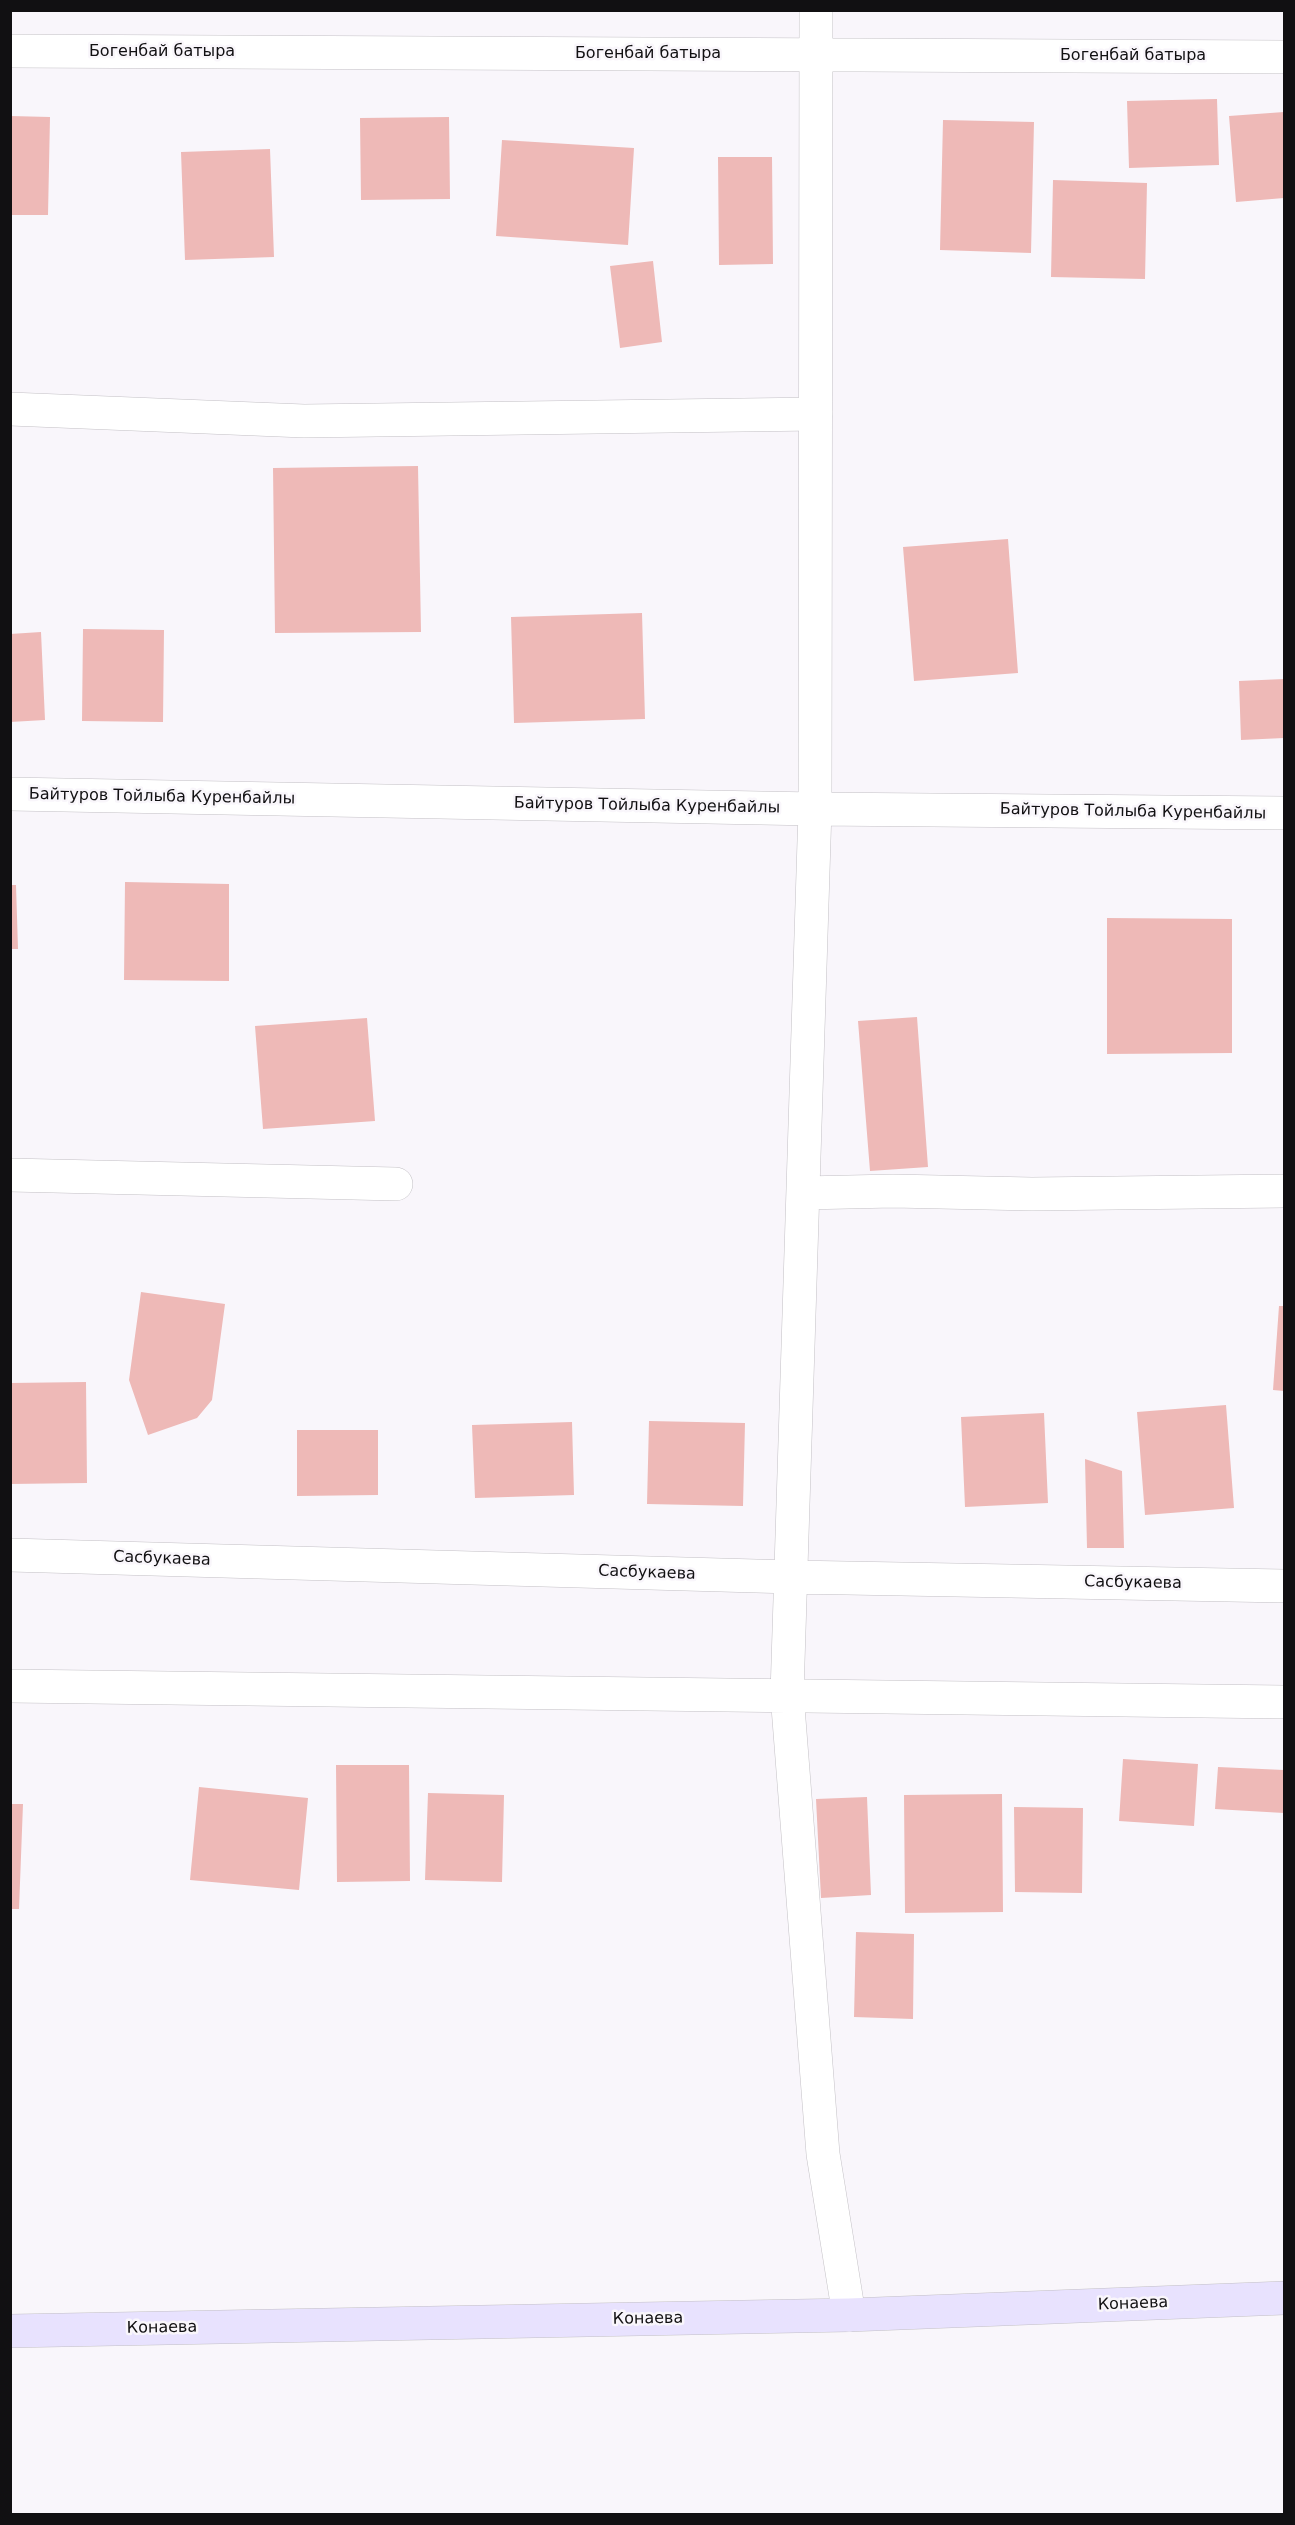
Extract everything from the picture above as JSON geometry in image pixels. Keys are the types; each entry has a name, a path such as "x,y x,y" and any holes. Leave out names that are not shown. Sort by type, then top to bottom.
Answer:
{"main road":[{"name":"Конаева","path":"10,2331 849,2315 1284,2298"}],"street":[{"path":"816,10 815,809 787,1694 823,2154 849,2315"},
{"name":"Богенбай батыра","path":"10,51 1284,57"},
{"path":"10,409 304,420 816,414"},
{"name":"Байтуров Тойлыба Куренбайлы","path":"10,794 815,809 1284,813"},
{"path":"10,1175 396,1184"},
{"path":"804,1193 893,1191 1032,1194 1284,1191"},
{"name":"Сасбукаева","path":"10,1555 792,1577 1284,1586"},
{"path":"10,1686 1284,1702"}],"building":[{"path":"1217,99 1219,165 1129,168 1127,101"},
{"path":"1284,112 1284,198 1236,202 1229,116"},
{"path":"10,116 50,117 48,215 10,215"},
{"path":"449,117 450,199 361,200 360,118"},
{"path":"943,120 1034,122 1031,253 940,250"},
{"path":"502,140 634,148 628,245 496,236"},
{"path":"270,149 274,257 185,260 181,152"},
{"path":"718,157 772,157 773,264 719,265"},
{"path":"1053,180 1147,183 1145,279 1051,277"},
{"path":"653,261 662,342 620,348 610,266"},
{"path":"418,466 421,632 275,633 273,468"},
{"path":"1008,539 1018,673 914,681 903,547"},
{"path":"642,613 645,719 514,723 511,617"},
{"path":"83,629 164,630 163,722 82,721"},
{"path":"41,632 45,720 10,722 10,634"},
{"path":"1284,679 1284,738 1241,740 1239,681"},
{"path":"125,882 229,884 229,981 124,980"},
{"path":"10,885 16,885 18,949 10,949"},
{"path":"1107,918 1232,919 1232,1053 1107,1054"},
{"path":"917,1017 928,1167 870,1171 858,1021"},
{"path":"367,1018 375,1121 263,1129 255,1026"},
{"path":"141,1292 225,1304 212,1400 197,1418 148,1435 129,1380"},
{"path":"1279,1306 1284,1306 1284,1391 1273,1390"},
{"path":"86,1382 87,1483 10,1484 10,1383"},
{"path":"1226,1405 1234,1508 1145,1515 1137,1412"},
{"path":"1044,1413 1048,1503 965,1507 961,1417"},
{"path":"649,1421 745,1423 743,1506 647,1504"},
{"path":"572,1422 574,1495 475,1498 472,1425"},
{"path":"297,1430 378,1430 378,1495 297,1496"},
{"path":"1085,1459 1122,1471 1124,1548 1087,1548"},
{"path":"1123,1759 1198,1764 1194,1826 1119,1821"},
{"path":"336,1765 409,1765 410,1881 337,1882"},
{"path":"1218,1767 1284,1770 1284,1813 1215,1809"},
{"path":"199,1787 308,1798 299,1890 190,1880"},
{"path":"428,1793 504,1795 502,1882 425,1880"},
{"path":"1002,1794 1003,1912 905,1913 904,1795"},
{"path":"867,1797 871,1895 821,1898 816,1799"},
{"path":"10,1804 23,1804 19,1909 10,1909"},
{"path":"1014,1807 1083,1808 1082,1893 1015,1892"},
{"path":"856,1932 914,1934 913,2019 854,2017"}]}
